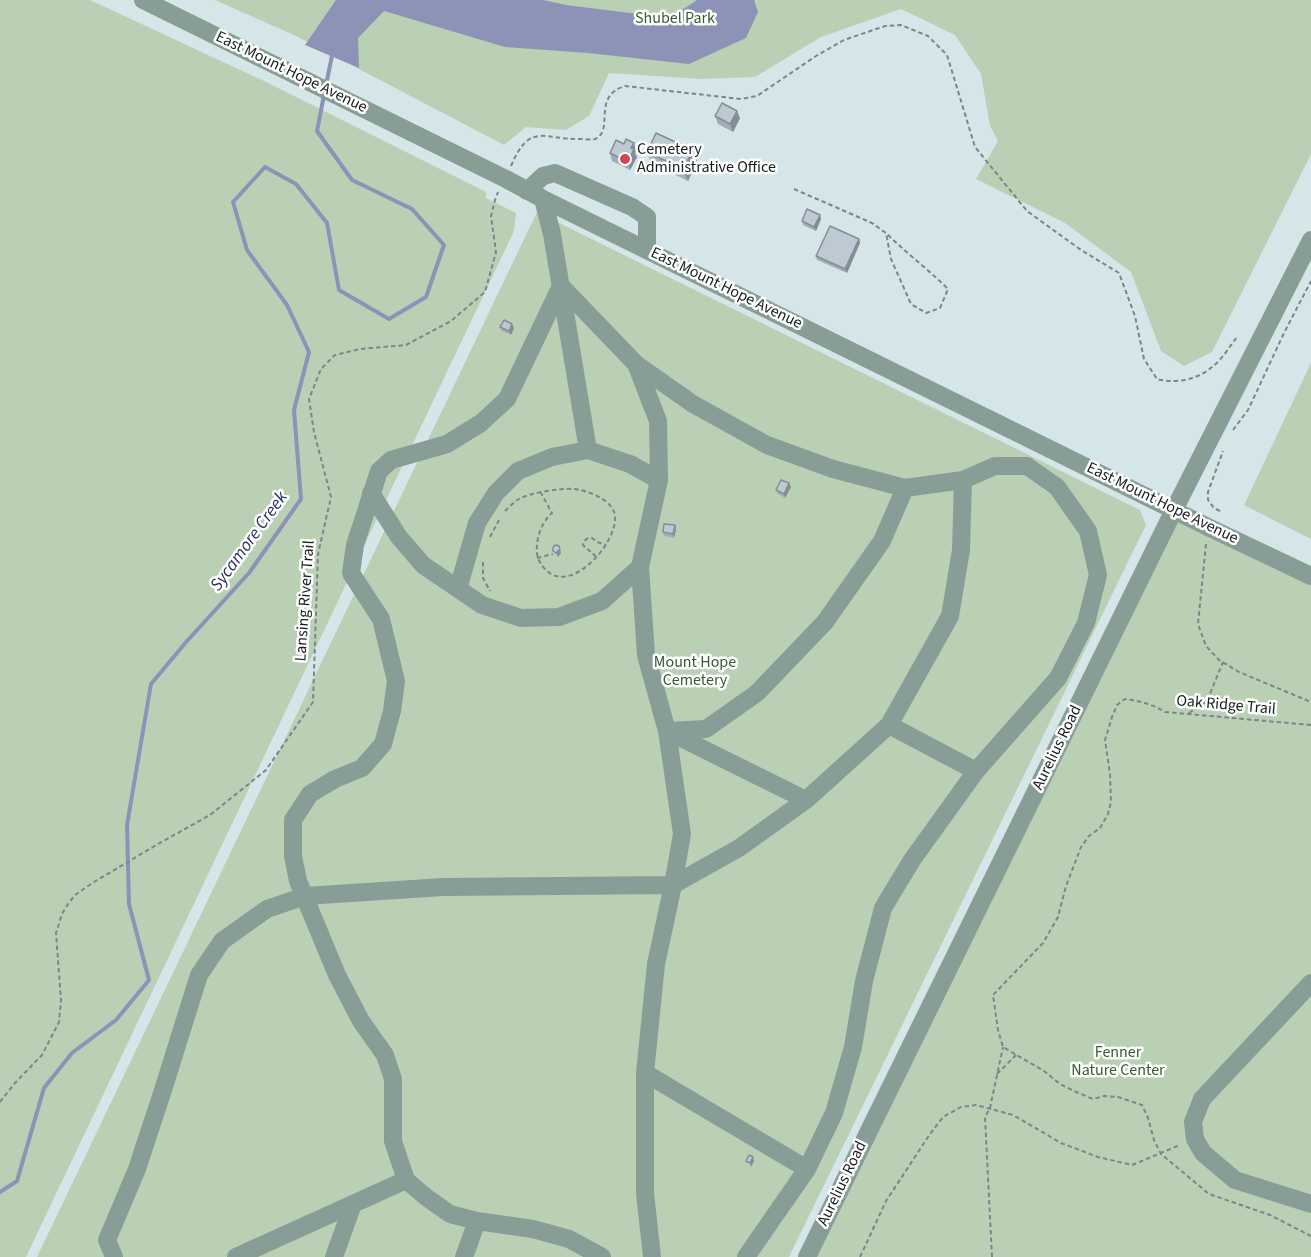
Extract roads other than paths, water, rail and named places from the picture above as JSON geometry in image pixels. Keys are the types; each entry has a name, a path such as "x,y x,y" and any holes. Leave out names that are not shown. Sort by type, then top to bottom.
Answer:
{"street":[{"name":"East Mount Hope Avenue","path":"143,0 1311,576"},
{"path":"588,450 552,234 535,195 543,176 555,173 632,207 647,217 647,250"},
{"name":"Aurelius Road","path":"807,1257 1174,510 1311,240"},
{"path":"561,286 636,364 693,404 767,446 833,469 905,488 963,480 994,466 1027,466 1057,487 1088,531 1098,575 1086,623 1058,678 976,771 912,860 883,908 864,981 853,1047 834,1113 807,1169 746,1257"},
{"path":"561,286 507,399 481,423 447,444 392,460 379,471 355,545 351,573 381,619 396,681 392,711 383,744 362,768 335,779 310,794 294,820 293,856 298,881 337,975 361,1021 385,1055 393,1079 393,1141 406,1180 450,1214 477,1221 533,1229 569,1239 602,1257"},
{"path":"636,364 658,421 659,480 640,567 646,655 667,731 682,834 656,964 645,1073 645,1193 652,1257"},
{"path":"458,589 477,523 496,493 518,471 552,457 588,450 630,465 659,480"},
{"path":"114,1257 107,1240 137,1169 199,975 222,941 267,909 305,897 443,887 673,885 739,848 806,800 889,725 950,616 961,550 963,480"},
{"path":"667,731 706,729 757,693 825,622 882,541 905,488"},
{"path":"371,493 399,537 423,565 482,604 521,618 559,617 602,601 640,567"},
{"path":"889,725 976,771"},
{"path":"667,731 806,800"},
{"path":"1311,983 1202,1099 1193,1122 1194,1139 1203,1153 1235,1180 1311,1204"},
{"path":"645,1073 807,1169"},
{"path":"236,1257 406,1180"},
{"path":"334,1257 353,1204"},
{"path":"465,1257 477,1221"}],"water":[{"path":"336,0 543,0 670,18 697,0 754,0 758,12 746,38 689,64 505,47 384,11 358,38 359,68 305,45"}],"waterway":[{"name":"Sycamore Creek","path":"326,85 333,51"},
{"name":"Sycamore Creek","path":"0,1192 17,1181 44,1088 72,1053 116,1020 149,980 129,904 127,825 151,684 249,573 301,499 294,410 309,352 287,305 247,250 233,202 265,167 296,184 327,223 339,290 389,319 426,297 444,245 412,209 352,180 317,131 324,95"}],"place":[{"name":"Cemetery Administrative Office","path":"625,159"}],"park label":[{"name":"Shubel Park","path":"675,19"},
{"name":"Mount Hope Cemetery","path":"695,672"},
{"name":"Fenner Nature Center","path":"1118,1062"}]}
